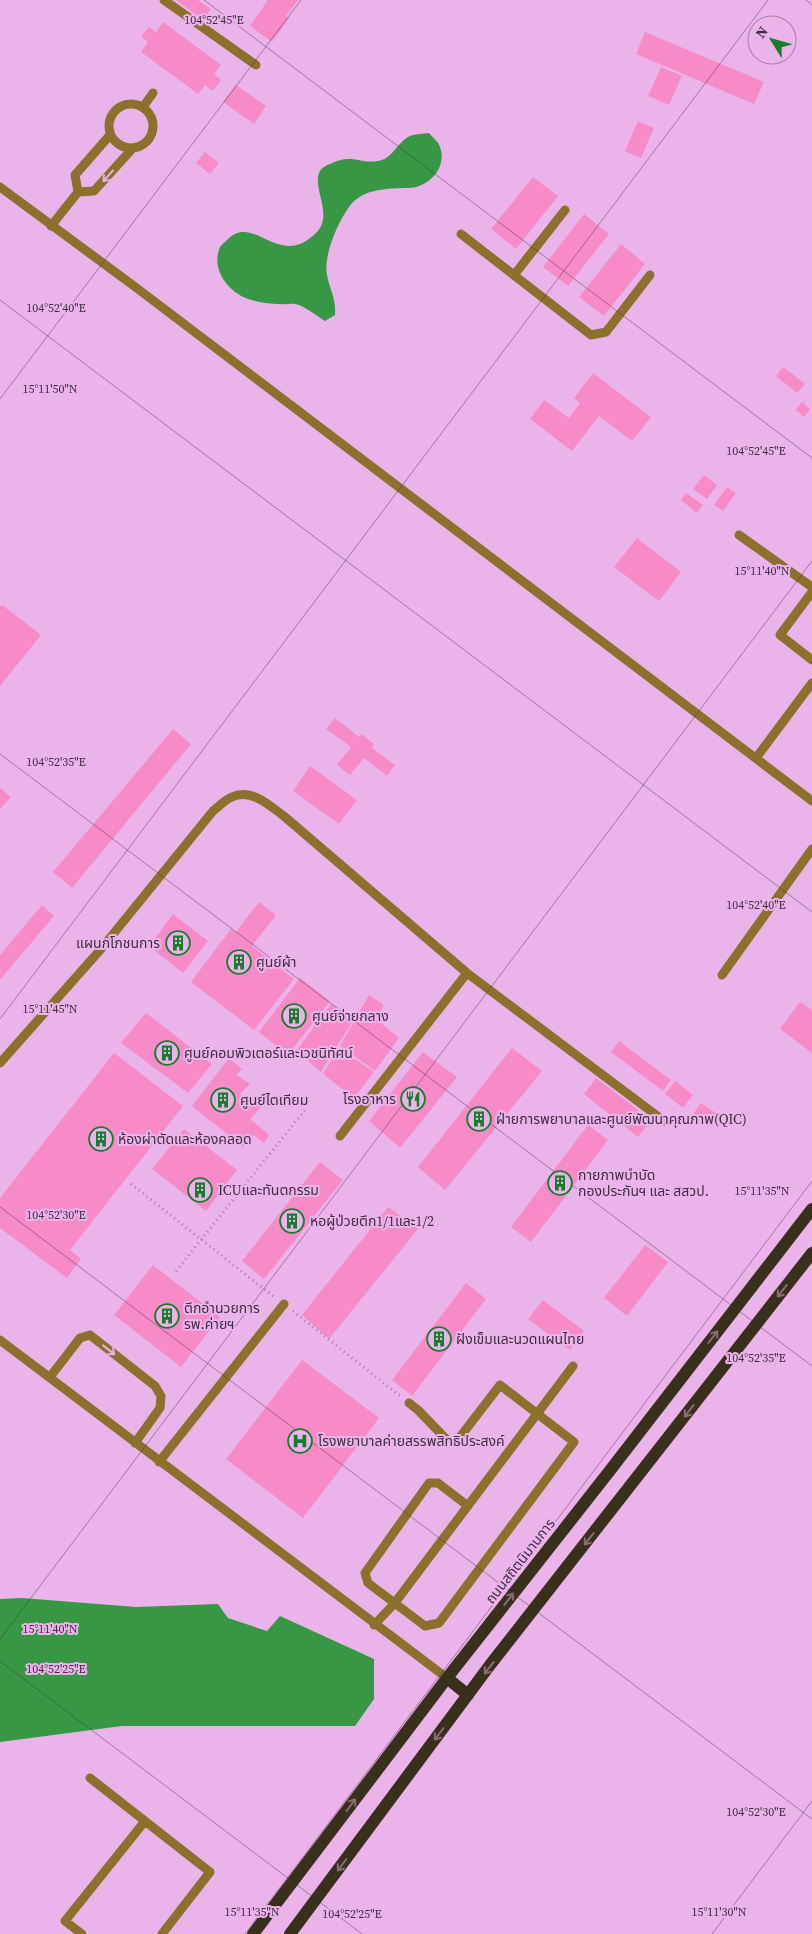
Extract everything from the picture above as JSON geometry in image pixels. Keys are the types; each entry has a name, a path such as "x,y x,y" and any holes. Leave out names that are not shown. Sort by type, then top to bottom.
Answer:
{"main road":[{"name":"ถนนสถิตนิมานการ","path":"254,1934 446,1678 608,1473 812,1209"},
{"path":"290,1934 468,1695 812,1253"},
{"path":"446,1678 468,1695"}],"lane":[{"path":"164,0 256,65"},
{"path":"143,107 153,93"},
{"path":"51,226 78,192 94,191 132,149 145,144 153,132 152,118 143,107 129,104 116,109 109,121 110,135 118,146 132,149"},
{"path":"78,192 75,175 110,135"},
{"path":"0,187 138,289 812,801"},
{"path":"514,275 565,210"},
{"path":"461,234 591,335 606,332 650,276"},
{"path":"739,535 812,587"},
{"path":"812,592 780,635 812,660"},
{"path":"756,758 812,683"},
{"path":"0,1063 101,949 213,811 231,797 244,794 262,800 285,817 467,973 664,1121"},
{"path":"722,976 812,849"},
{"path":"340,1136 467,973"},
{"path":"160,1462 284,1304"},
{"path":"50,1377 80,1338 90,1335 155,1386 161,1396 160,1408 135,1443"},
{"path":"0,1340 446,1678"},
{"path":"374,1625 394,1604 574,1366"},
{"path":"409,1403 448,1441 457,1441 500,1385 574,1442 439,1623 425,1626 368,1583 366,1572 429,1483 438,1484 468,1506"},
{"path":"90,1778 210,1872 162,1934"},
{"path":"82,1934 65,1921 145,1821"}],"path":[{"path":"176,1271 305,1110"},
{"path":"131,1184 409,1403"}],"shaded area":[{"path":"429,133 440,147 442,159 438,171 430,180 416,187 367,193 354,201 340,221 329,249 326,267 335,303 335,315 325,321 299,305 258,302 239,295 223,279 217,258 220,248 228,239 238,233 248,232 279,244 291,246 303,242 317,232 323,218 318,179 323,167 344,159 371,162 383,160 410,136"},
{"path":"22,1598 136,1607 218,1604 228,1618 267,1631 280,1616 374,1659 374,1699 355,1726 122,1726 0,1742 0,1599"}],"building":[{"path":"176,0 198,0 211,9 203,20"},
{"path":"268,0 298,0 286,16 289,18 272,42 250,26"},
{"path":"163,22 221,65 214,74 221,80 213,91 205,85 198,94 141,52 148,42 141,37 149,27 156,32"},
{"path":"645,32 764,82 754,104 636,54"},
{"path":"661,67 682,76 669,105 648,96"},
{"path":"236,85 266,106 254,124 223,102"},
{"path":"638,121 654,128 641,158 625,151"},
{"path":"205,152 219,163 210,174 196,163"},
{"path":"533,177 558,196 516,249 491,229"},
{"path":"584,214 609,234 568,286 543,267"},
{"path":"621,244 645,264 604,316 579,297"},
{"path":"783,367 805,384 797,393 776,376"},
{"path":"593,373 651,417 632,441 599,416 572,451 530,419 544,400 569,418 580,403 574,398"},
{"path":"802,402 810,409 804,417 796,410"},
{"path":"704,475 717,485 707,499 693,489"},
{"path":"727,487 736,493 723,511 714,505"},
{"path":"686,493 703,505 697,513 681,500"},
{"path":"637,538 681,572 659,601 614,567"},
{"path":"2,605 41,635 0,686 0,607"},
{"path":"335,718 359,737 361,734 374,744 372,748 395,765 387,776 364,758 350,775 337,765 351,747 326,729"},
{"path":"173,729 191,744 72,888 53,872"},
{"path":"310,766 357,800 339,824 293,791"},
{"path":"0,788 11,797 0,809"},
{"name":"ศูนย์ผ้า","path":"259,902 276,915 252,946 294,979 254,1030 191,982 231,929 236,932"},
{"path":"42,905 54,916 0,980 0,955"},
{"name":"แผนกโภชนการ","path":"173,914 208,941 183,973 149,946"},
{"name":"ศูนย์จ่ายกลาง","path":"300,978 330,1001 288,1055 259,1032"},
{"path":"369,995 384,1005 376,1019 399,1038 375,1071 340,1046"},
{"path":"800,1002 812,1010 812,1053 780,1029"},
{"path":"331,1004 354,1019 321,1072 296,1051"},
{"name":"ศูนย์คอมพิวเตอร์และเวชนิทัศน์","path":"146,1013 212,1064 188,1093 121,1043"},
{"path":"619,1041 671,1080 663,1091 611,1052"},
{"path":"339,1048 374,1072 354,1098 323,1074"},
{"name":"ฝ่ายการพยาบาลและศูนย์พัฒนาคุณภาพ(QIC)","path":"512,1048 542,1071 445,1190 418,1167"},
{"name":"โรงอาหาร","path":"423,1052 457,1077 400,1148 369,1121"},
{"name":"ห้องผ่าตัดและห้องคลอด","path":"114,1053 183,1106 70,1250 81,1259 67,1278 0,1228 0,1198"},
{"name":"ศูนย์ไตเทียม","path":"229,1058 242,1069 236,1075 250,1084 240,1094 261,1107 250,1119 269,1135 264,1143 254,1135 243,1147 192,1106"},
{"path":"596,1078 651,1120 638,1137 584,1094"},
{"path":"675,1081 693,1095 683,1108 665,1094"},
{"path":"701,1103 720,1116 712,1127 693,1114"},
{"name":"กายภาพบำบัด กองประกันฯ และ สสวป.","path":"588,1125 608,1140 531,1242 511,1227"},
{"name":"ICUและทันตกรรม","path":"184,1129 237,1170 206,1211 152,1169"},
{"name":"หอผู้ป่วยตึก1/1และ1/2","path":"320,1162 343,1180 264,1279 242,1261"},
{"path":"388,1207 418,1229 329,1339 302,1315"},
{"path":"645,1245 668,1262 627,1316 604,1298"},
{"name":"ตึกอำนวยการ รพ.ค่ายฯ","path":"153,1265 220,1317 181,1367 114,1315"},
{"name":"ฝังเข็มและนวดแผนไทย","path":"466,1283 486,1299 412,1396 392,1380"},
{"path":"543,1300 584,1331 570,1350 528,1319"},
{"path":"302,1360 379,1418 303,1518 226,1459"}],"place":[{"name":"แผนกโภชนการ","path":"178,943"},
{"name":"ศูนย์ผ้า","path":"239,962"},
{"name":"ศูนย์จ่ายกลาง","path":"294,1016"},
{"name":"ศูนย์คอมพิวเตอร์และเวชนิทัศน์","path":"167,1053"},
{"name":"โรงอาหาร","path":"413,1099"},
{"name":"ศูนย์ไตเทียม","path":"223,1100"},
{"name":"ฝ่ายการพยาบาลและศูนย์พัฒนาคุณภาพ(QIC)","path":"479,1119"},
{"name":"ห้องผ่าตัดและห้องคลอด","path":"101,1139"},
{"name":"กายภาพบำบัด กองประกันฯ และ สสวป.","path":"560,1183"},
{"name":"ICUและทันตกรรม","path":"200,1190"},
{"name":"หอผู้ป่วยตึก1/1และ1/2","path":"292,1221"},
{"name":"ตึกอำนวยการ รพ.ค่ายฯ","path":"167,1316"},
{"name":"ฝังเข็มและนวดแผนไทย","path":"439,1339"},
{"name":"โรงพยาบาลค่ายสรรพสิทธิประสงค์","path":"300,1441"}]}
